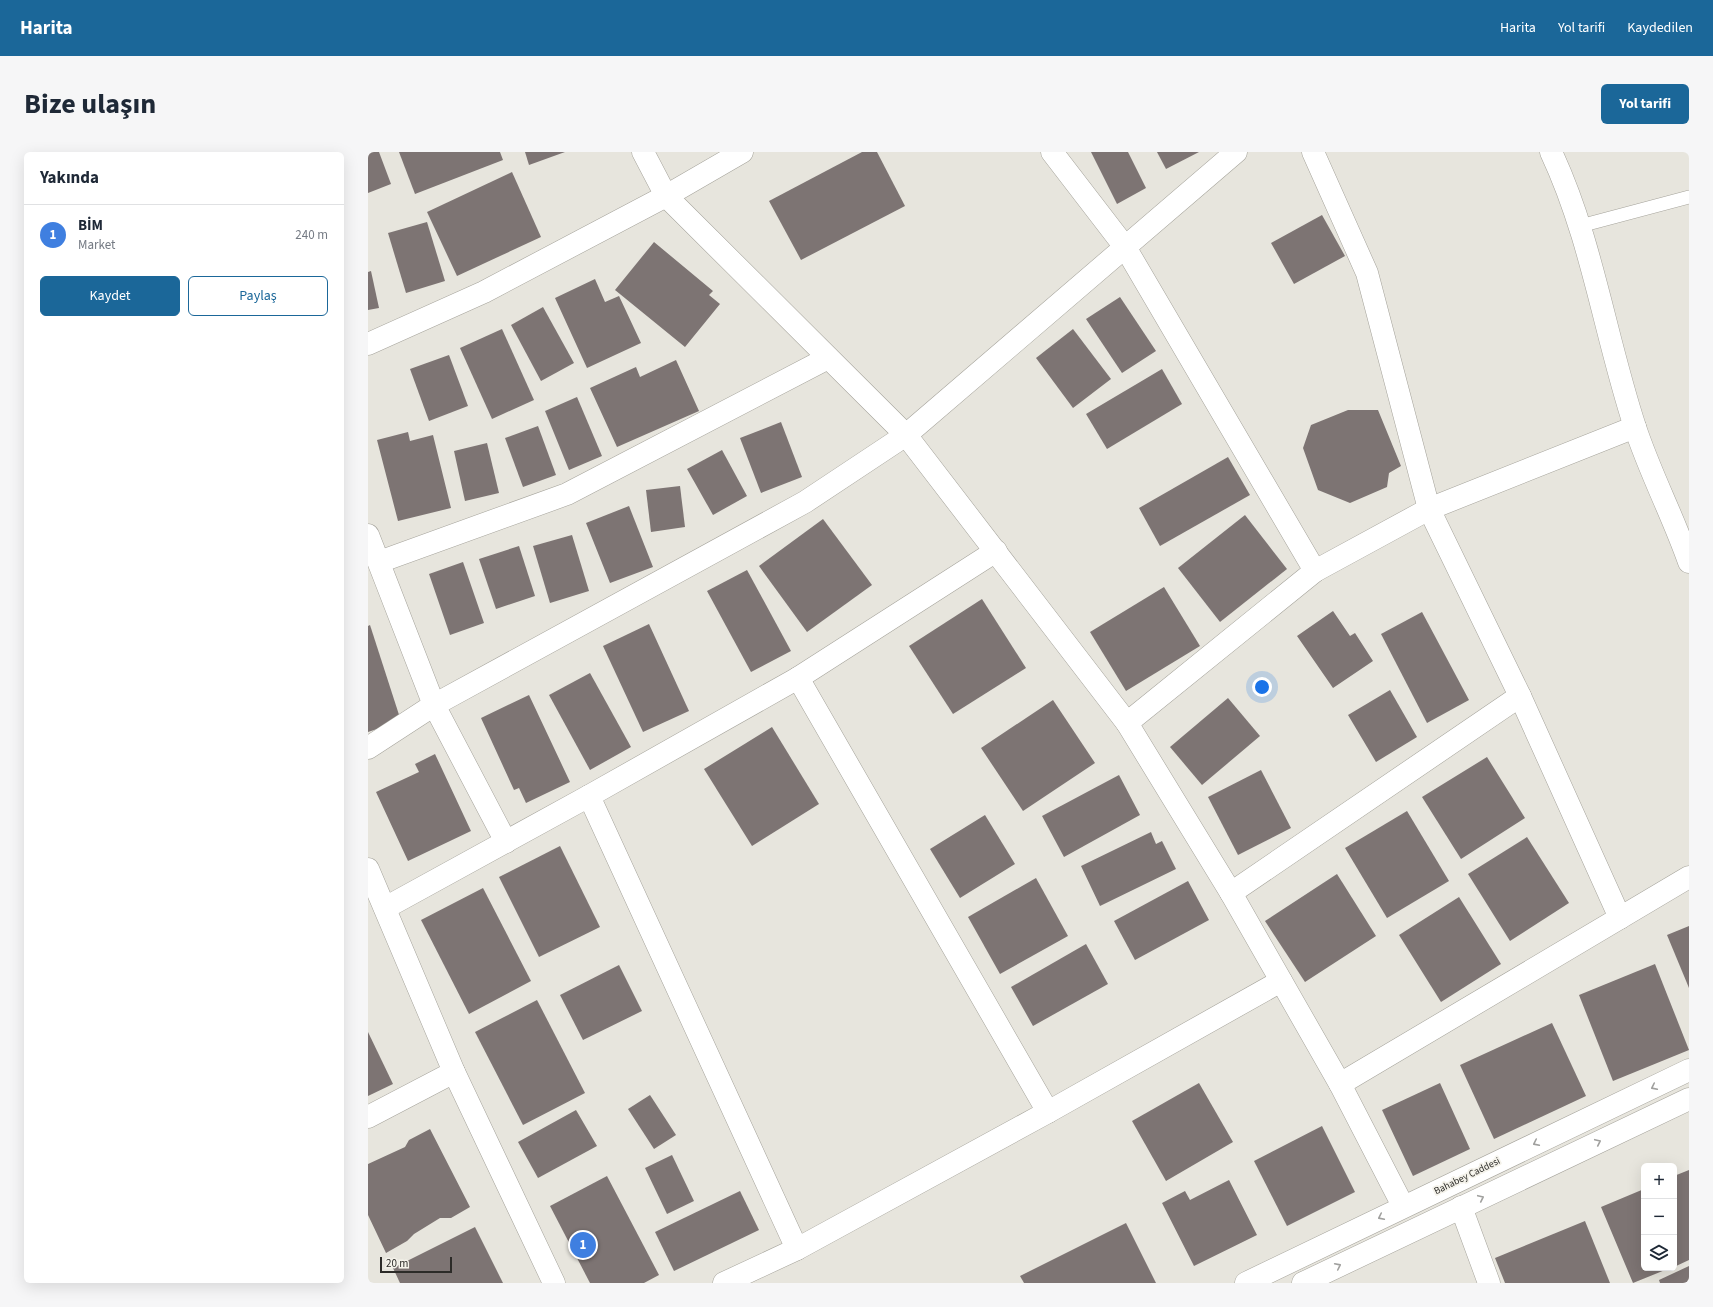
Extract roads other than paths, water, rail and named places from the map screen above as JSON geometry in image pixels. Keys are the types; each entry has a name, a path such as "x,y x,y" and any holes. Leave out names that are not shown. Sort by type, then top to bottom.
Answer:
{"street":[{"path":"643,152 666,196 906,435 1127,723 1231,893 1340,1084 1403,1206"},
{"path":"368,344 484,292 666,196 742,152"},
{"path":"1052,152 1125,247 1314,571"},
{"path":"368,748 434,705 805,502 906,435 1236,152"},
{"path":"1313,152 1367,273 1429,509 1520,696 1620,918"},
{"path":"1551,152 1562,176 1580,226 1635,427 1687,550"},
{"path":"379,562 567,494 828,358"},
{"path":"1127,723 1314,571 1429,509 1635,427"},
{"path":"368,535 434,705 506,842"},
{"path":"385,908 590,796 798,678 996,551"},
{"path":"798,678 1048,1112"},
{"path":"1231,893 1520,696"},
{"path":"590,796 797,1249"},
{"path":"368,869 454,1072 554,1283"},
{"path":"1340,1084 1689,877"},
{"path":"724,1283 797,1249 1048,1112 1281,981"},
{"name":"Bahabey Caddesi","path":"1246,1283 1403,1206 1689,1070"},
{"path":"368,1116 454,1072"},
{"path":"1303,1283 1689,1099"},
{"path":"1461,1207 1489,1283"}],"lane":[{"path":"1580,226 1689,197"}],"place":[{"name":"BİM","path":"583,1245"}]}
